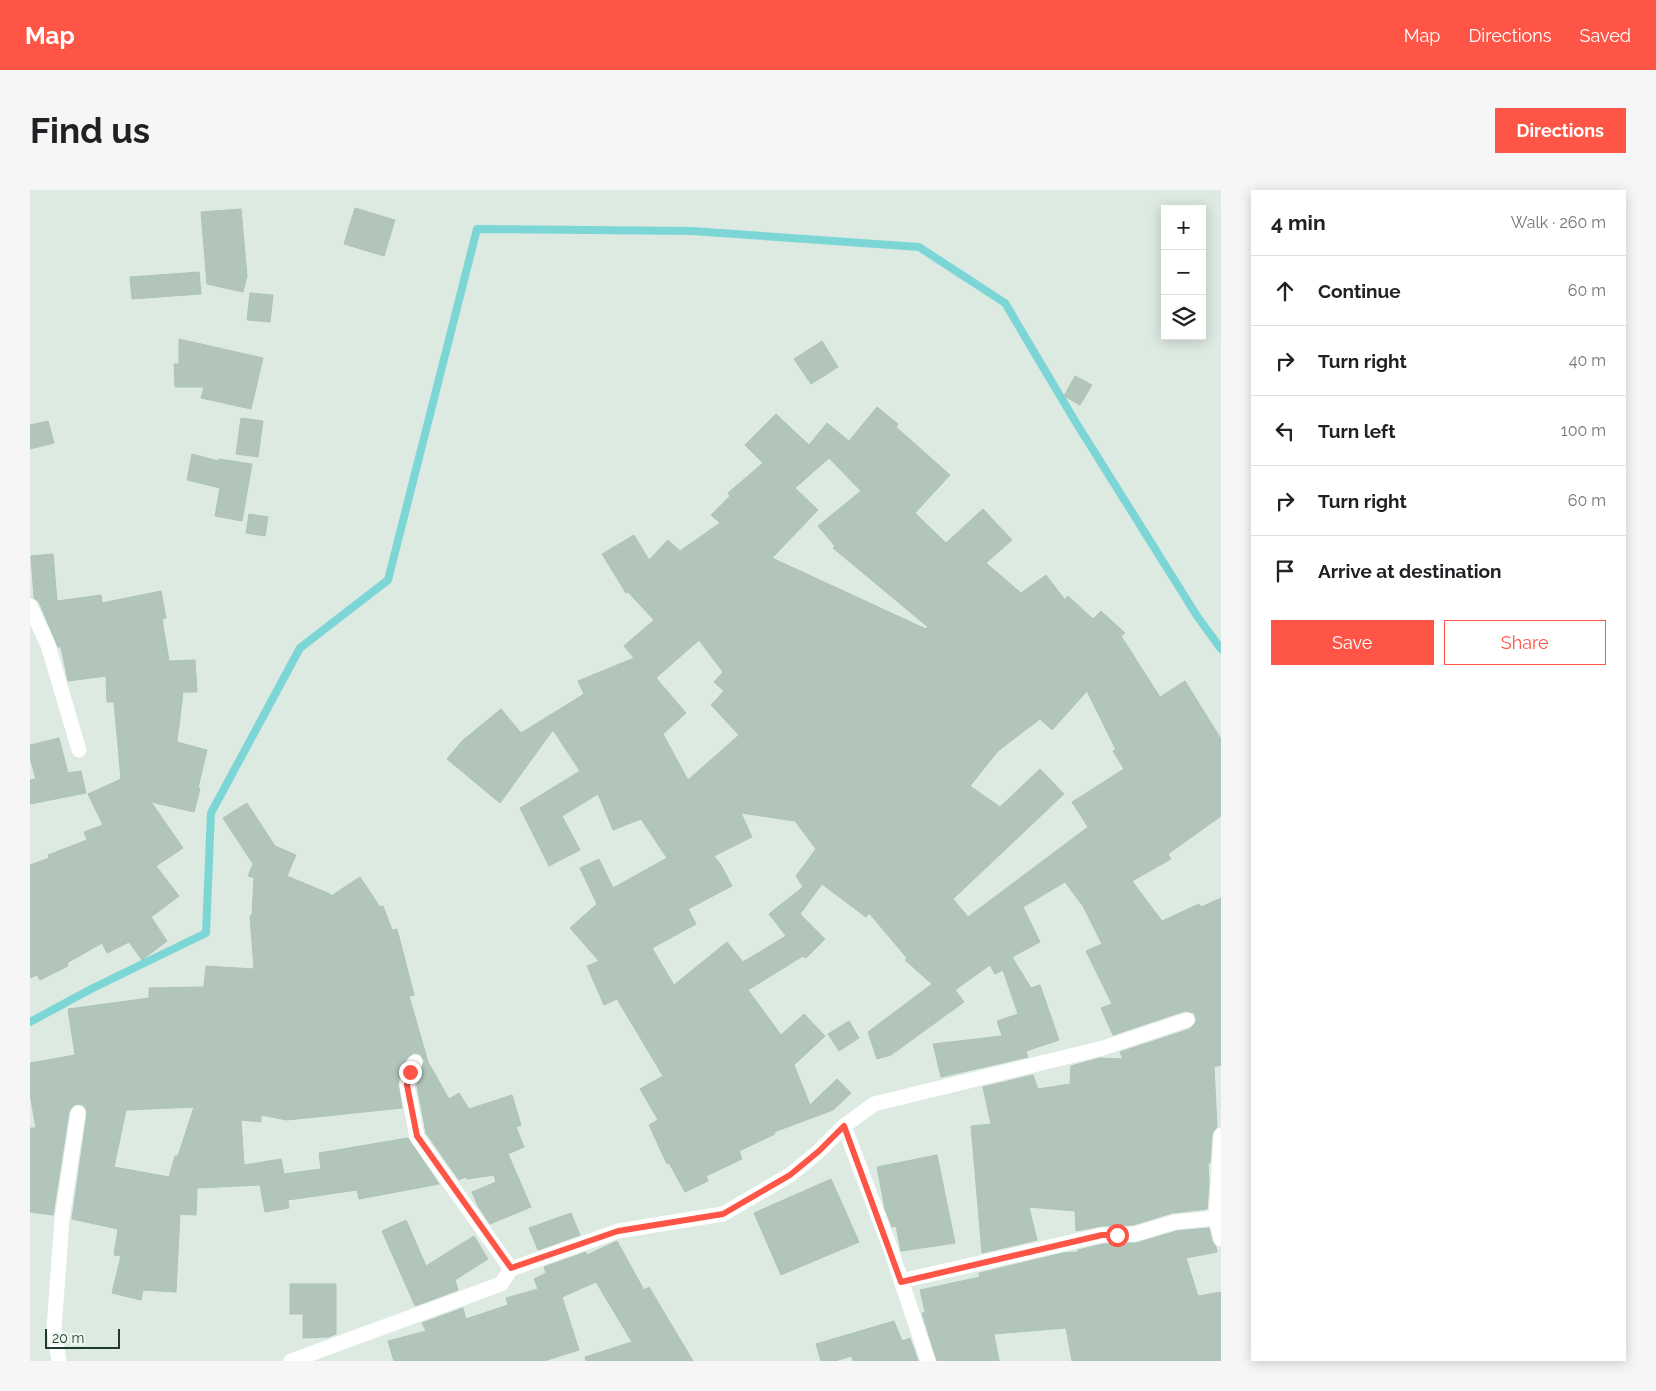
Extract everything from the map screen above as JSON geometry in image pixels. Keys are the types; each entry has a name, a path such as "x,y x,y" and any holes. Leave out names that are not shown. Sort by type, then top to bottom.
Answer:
{"street":[{"path":"30,606 48,645 79,750"},
{"path":"291,1361 501,1284 511,1268 618,1231 723,1214 790,1175 819,1151 844,1126 874,1104 1103,1048 1187,1020"},
{"path":"415,1062 407,1085 417,1136 511,1268"},
{"path":"59,1361 54,1329 62,1219 78,1113"},
{"path":"844,1126 928,1361"},
{"path":"1221,1135 1216,1218 1221,1239"},
{"path":"901,1282 1102,1235 1135,1234 1175,1222 1216,1218"}],"building":[{"path":"355,208 395,220 384,256 344,244"},
{"path":"241,209 247,276 243,292 207,284 201,212"},
{"path":"199,272 201,294 132,299 130,277"},
{"path":"250,293 273,295 270,322 247,320"},
{"path":"179,339 263,358 251,409 201,398 204,387 175,387 174,364 179,364"},
{"path":"822,341 838,367 811,384 794,359"},
{"path":"1075,376 1092,385 1080,405 1064,396"},
{"path":"877,407 898,424 896,427 950,475 915,513 946,543 983,509 1012,540 986,563 1021,593 1046,575 1065,600 1068,596 1093,619 1101,611 1125,633 1121,636 1160,697 1185,681 1221,739 1221,816 1168,854 1171,859 1132,881 1162,921 1199,904 1201,907 1221,898 1221,1065 1214,1067 1217,1127 1212,1134 1210,1163 1208,1163 1207,1209 1172,1213 1133,1225 1102,1226 1076,1231 1075,1211 1029,1207 1037,1240 982,1253 971,1126 991,1124 983,1087 1033,1075 1038,1089 1070,1084 1071,1066 1100,1058 1123,1059 1120,1052 1190,1029 1196,1022 1194,1013 1185,1011 1113,1035 1101,1008 1112,1004 1086,951 1102,944 1083,906 1065,882 1023,907 1040,942 1012,957 1031,988 1040,985 1059,1040 1026,1051 1028,1057 941,1077 933,1044 1002,1036 997,1021 1018,1014 1003,970 995,974 990,965 955,990 964,1002 891,1055 877,1059 868,1032 932,984 905,960 907,958 869,913 866,917 822,884 800,914 825,939 806,958 803,956 748,990 781,1035 804,1014 825,1036 794,1065 810,1105 837,1079 851,1093 833,1110 774,1132 775,1134 739,1151 742,1159 706,1176 708,1181 685,1192 669,1163 667,1164 649,1125 658,1120 640,1089 663,1076 617,999 604,1005 587,966 599,961 570,928 597,904 580,868 599,859 613,888 667,858 641,819 613,830 598,794 562,816 580,850 549,866 520,808 580,771 553,730 500,803 447,759 463,740 501,709 521,733 584,694 578,681 634,658 624,646 654,620 628,592 626,593 602,554 634,535 649,560 668,540 680,551 720,523 711,515 730,496 728,493 763,463 745,445 776,414 809,445 827,423 849,441","holes":["829,458 861,491 818,526 835,546 833,548 928,627 926,629 772,558 818,510 795,488","699,640 723,672 714,682 724,691 711,705 739,735 688,780 663,734 686,713 656,678","1087,691 1116,750 1113,751 1124,769 1072,802 1088,827 968,917 953,899 1064,794 1040,769 1000,807 970,786 998,751 1040,719 1052,730","741,813 795,821 816,849 796,876 803,887 769,914 786,936 743,962 727,942 674,985 652,948 696,924 688,909 732,886 714,856 752,837"]},
{"path":"241,418 263,421 258,457 236,454"},
{"path":"48,421 54,443 30,449 30,425"},
{"path":"192,454 218,461 219,459 252,464 242,521 215,516 220,488 187,480"},
{"path":"249,514 268,517 265,536 246,533"},
{"path":"53,554 57,601 101,595 102,603 161,591 166,618 162,619 169,661 195,660 197,692 183,692 177,742 207,750 194,812 151,802 183,848 156,866 179,896 151,917 167,941 142,960 129,942 107,953 102,943 67,963 68,966 40,980 37,975 30,978 30,865 49,858 48,855 87,840 84,832 103,825 88,794 121,779 114,702 107,702 106,676 68,681 61,647 58,647 39,602 34,598 31,556"},
{"path":"59,738 68,773 81,771 86,793 30,804 30,780 36,779 30,758 30,745"},
{"path":"247,803 275,846 296,855 287,876 331,896 360,877 380,907 383,906 392,930 397,929 414,995 409,996 428,1062 449,1099 459,1093 469,1109 512,1095 521,1125 516,1127 524,1147 508,1154 531,1207 490,1224 478,1206 472,1192 496,1182 494,1175 467,1179 466,1177 459,1180 426,1133 417,1085 424,1061 420,1054 414,1053 407,1058 401,1070 398,1083 402,1108 287,1120 261,1115 261,1122 241,1120 244,1165 281,1159 284,1174 321,1169 319,1153 408,1138 439,1184 359,1199 357,1190 288,1200 289,1208 265,1212 260,1185 197,1188 196,1215 180,1214 176,1292 143,1290 141,1300 112,1293 121,1256 114,1255 118,1229 72,1219 87,1114 83,1105 79,1104 74,1105 69,1112 53,1215 30,1212 30,1128 36,1128 30,1094 30,1063 75,1055 68,1009 149,998 149,988 204,987 206,966 254,969 250,916 252,915 254,878 248,876 253,864 223,818","holes":["194,1107 178,1156 175,1156 169,1177 114,1167 126,1110"]},
{"path":"849,1021 859,1038 839,1051 828,1034"},
{"path":"937,1155 955,1243 901,1251 896,1226 892,1227 885,1209 877,1167"},
{"path":"831,1179 859,1242 781,1275 754,1213"},
{"path":"571,1213 580,1235 538,1250 529,1228"},
{"path":"406,1220 426,1266 474,1236 488,1259 455,1280 458,1290 415,1306 382,1231"},
{"path":"1209,1228 1217,1252 1186,1258 1198,1296 1221,1292 1221,1361 1072,1361 1066,1328 994,1334 999,1361 937,1361 922,1313 925,1312 920,1290 980,1277 979,1273 1063,1253 1078,1252 1078,1250 1103,1244 1136,1243 1177,1231"},
{"path":"617,1241 644,1290 649,1287 693,1361 586,1361 585,1357 632,1342 596,1282 562,1297 579,1350 544,1361 394,1361 388,1341 426,1331 422,1323 463,1308 466,1319 508,1305 506,1298 538,1289 534,1279 546,1273 544,1267 586,1252 587,1255"},
{"path":"290,1284 336,1284 336,1334 328,1337 303,1338 303,1314 290,1314"},
{"path":"894,1321 902,1341 910,1338 918,1361 853,1361 852,1356 875,1349 835,1361 821,1361 816,1344"}],"waterway":[{"path":"30,1022 91,989 206,933 211,813 300,648 388,580 477,229 692,231 919,247 1005,303 1075,421 1197,616 1221,649"}],"route":[{"path":"410,1072 407,1085 417,1136 511,1268 618,1231 723,1214 790,1175 819,1151 844,1126 891,1250 901,1282 1102,1235 1117,1235"}]}
